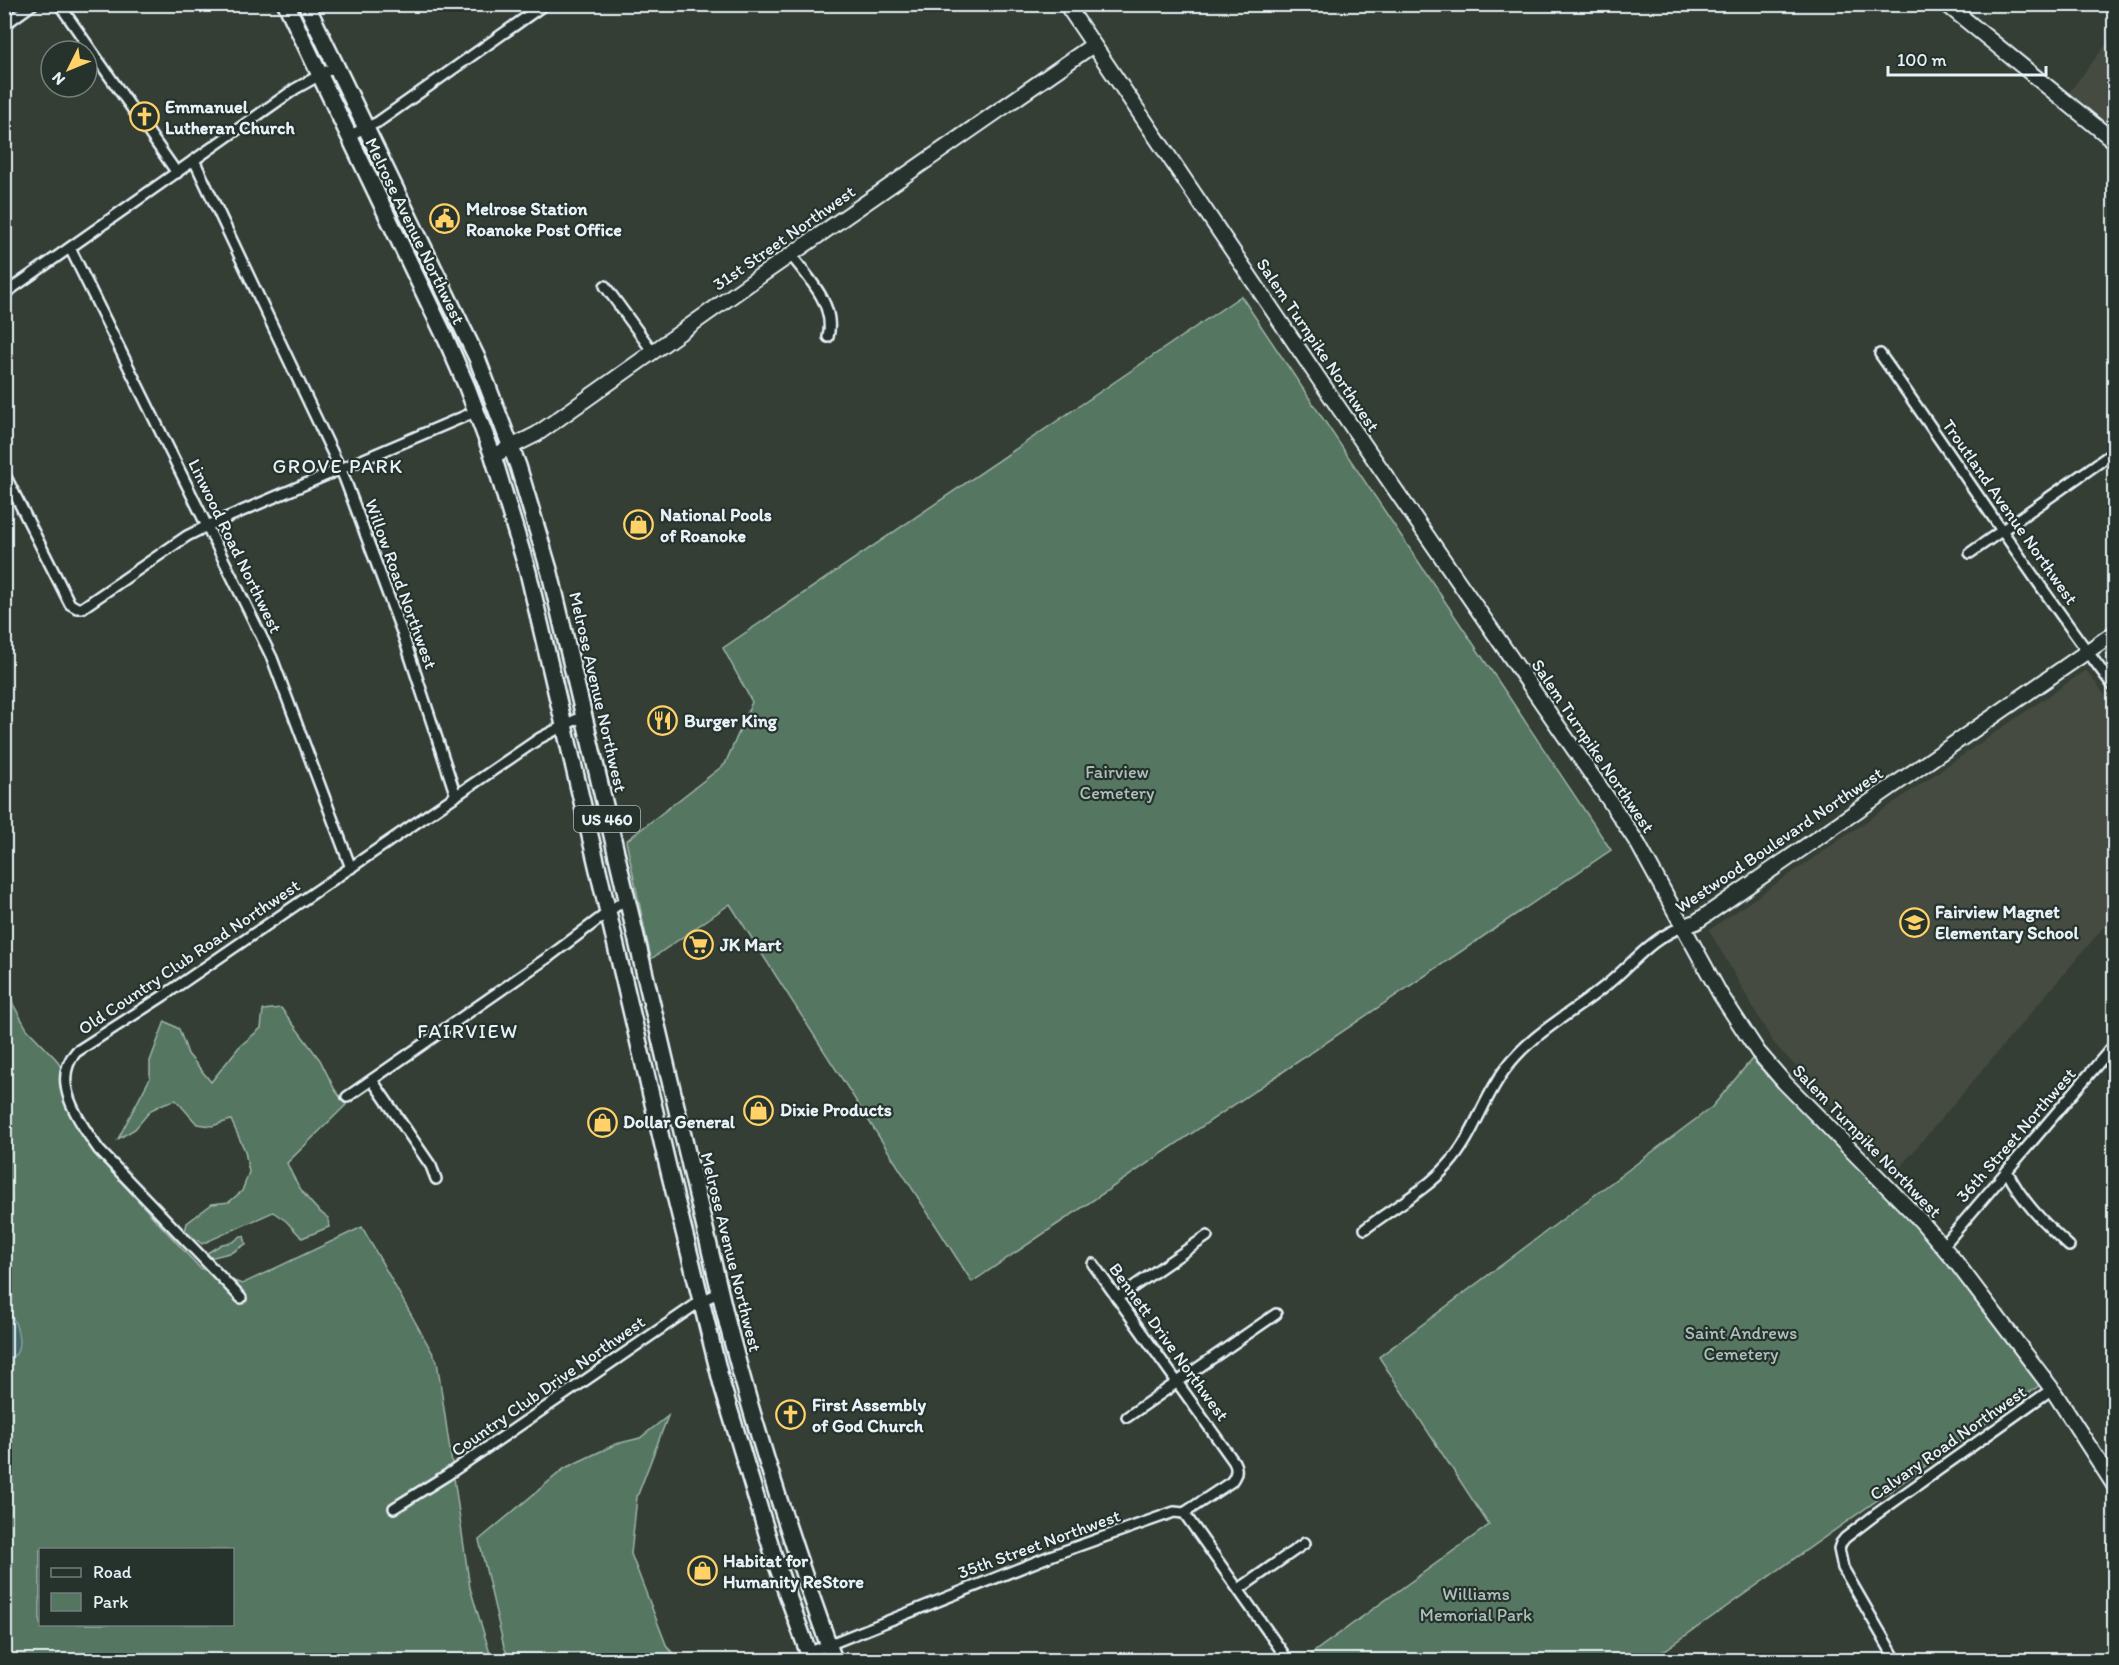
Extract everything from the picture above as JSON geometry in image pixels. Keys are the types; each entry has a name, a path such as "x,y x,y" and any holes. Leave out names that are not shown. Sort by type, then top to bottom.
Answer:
{"main road":[{"name":"Melrose Avenue Northwest","path":"286,4 447,341 477,411 493,456 528,572 722,1385 775,1560 810,1657"},
{"name":"Melrose Avenue Northwest","path":"306,4 464,328 501,415 512,448 550,573 721,1292 762,1449 789,1534 834,1660"}],"street":[{"path":"4,25 33,4"},
{"path":"59,4 177,172"},
{"path":"348,136 378,122 545,4"},
{"name":"Salem Turnpike Northwest","path":"1066,4 1321,382 1611,803 1638,844 1720,994 1758,1052 1942,1246 2052,1389 2115,1485"},
{"path":"1946,4 2115,141"},
{"name":"31st Street Northwest","path":"493,456 537,434 1093,45"},
{"path":"4,294 295,89 336,66"},
{"name":"Willow Road Northwest","path":"194,160 341,470 403,635 456,796"},
{"name":"Linwood Road Northwest","path":"70,248 280,676 351,868"},
{"path":"791,255 824,302 830,317 831,328 828,338"},
{"path":"605,286 653,352"},
{"name":"Troutland Avenue Northwest","path":"1880,354 1952,455 2001,531 2115,687"},
{"path":"4,474 70,604 77,609 82,608 187,536 207,526 477,411"},
{"path":"1970,553 2115,452"},
{"name":"Westwood Boulevard Northwest","path":"1365,1228 1448,1166 1470,1135 1495,1084 1521,1050 1542,1031 1602,989 1662,936 1696,922 2115,633"},
{"name":"Old Country Club Road Northwest","path":"241,1298 99,1150 73,1108 66,1080 67,1065 76,1052 172,990 540,738 583,716"},
{"path":"347,1097 550,956 627,898"},
{"name":"36th Street Northwest","path":"1942,1246 2115,1045"},
{"path":"372,1080 431,1166 436,1179"},
{"path":"2007,1171 2022,1198 2037,1216 2069,1246"},
{"path":"1117,1298 1207,1236"},
{"name":"Bennett Drive Northwest","path":"1093,1264 1218,1439"},
{"name":"Country Club Drive Northwest","path":"394,1508 447,1475 701,1301 721,1292"},
{"path":"1127,1417 1276,1314"},
{"name":"Calvary Road Northwest","path":"1896,1660 1843,1568 1840,1560 1841,1543 1864,1523 2052,1389"},
{"name":"35th Street Northwest","path":"810,1657 828,1644 1053,1555 1174,1512 1184,1513 1235,1477 1236,1465 1218,1439"},
{"path":"1184,1513 1288,1660"},
{"path":"1239,1589 1305,1543"}],"shaded area":[{"path":"2114,34 2114,142 2064,99"},
{"name":"Fairview Magnet Elementary School","path":"2086,670 2114,707 2114,915 1895,1173 1773,1042 1709,930"}],"green space":[{"name":"Fairview Cemetery","path":"1241,296 1611,850 972,1282 730,904 651,959 626,841 725,764 752,702 723,648"},
{"path":"5,976 13,1004 27,1029 56,1059 62,1069 63,1086 69,1107 83,1136 108,1168 200,1268 242,1284 362,1227 437,1361 470,1588 492,1660 5,1660"},
{"path":"281,1008 320,1060 335,1090 346,1105 287,1163 304,1194 328,1218 329,1227 302,1238 286,1221 273,1212 202,1244 185,1231 187,1223 212,1204 229,1202 242,1191 249,1172 245,1151 231,1120 212,1126 197,1124 176,1100 151,1110 135,1129 118,1139 150,1078 150,1061 165,1021 179,1029 188,1054 211,1082 239,1047 261,1028 263,1010"},
{"name":"Saint Andrews Cemetery","path":"1752,1059 1928,1239 1978,1300 2040,1385 1651,1660 1315,1660 1311,1654 1489,1525 1379,1357 1712,1107"},
{"path":"244,1236 246,1244 233,1252 210,1258 207,1253 222,1244 233,1242"},
{"path":"668,1416 637,1497 631,1554 667,1647 680,1660 511,1660 504,1647 479,1540 565,1468 616,1444 640,1438"}],"water":[{"path":"5,1306 12,1315 19,1346 16,1354 5,1359"}],"place":[{"name":"Emmanuel Lutheran Church","path":"144,117"},
{"name":"Melrose Station Roanoke Post Office","path":"445,219"},
{"name":"National Pools of Roanoke","path":"639,525"},
{"name":"Burger King","path":"663,721"},
{"name":"Fairview Magnet Elementary School","path":"1914,922"},
{"name":"JK Mart","path":"699,945"},
{"name":"Dixie Products","path":"759,1110"},
{"name":"Dollar General","path":"602,1122"},
{"name":"First Assembly of God Church","path":"791,1415"},
{"name":"Habitat for Humanity ReStore","path":"702,1571"}],"district":[{"name":"GROVE PARK","path":"338,466"},
{"name":"FAIRVIEW","path":"468,1031"}],"park label":[{"name":"Williams Memorial Park","path":"1476,1604"}]}
